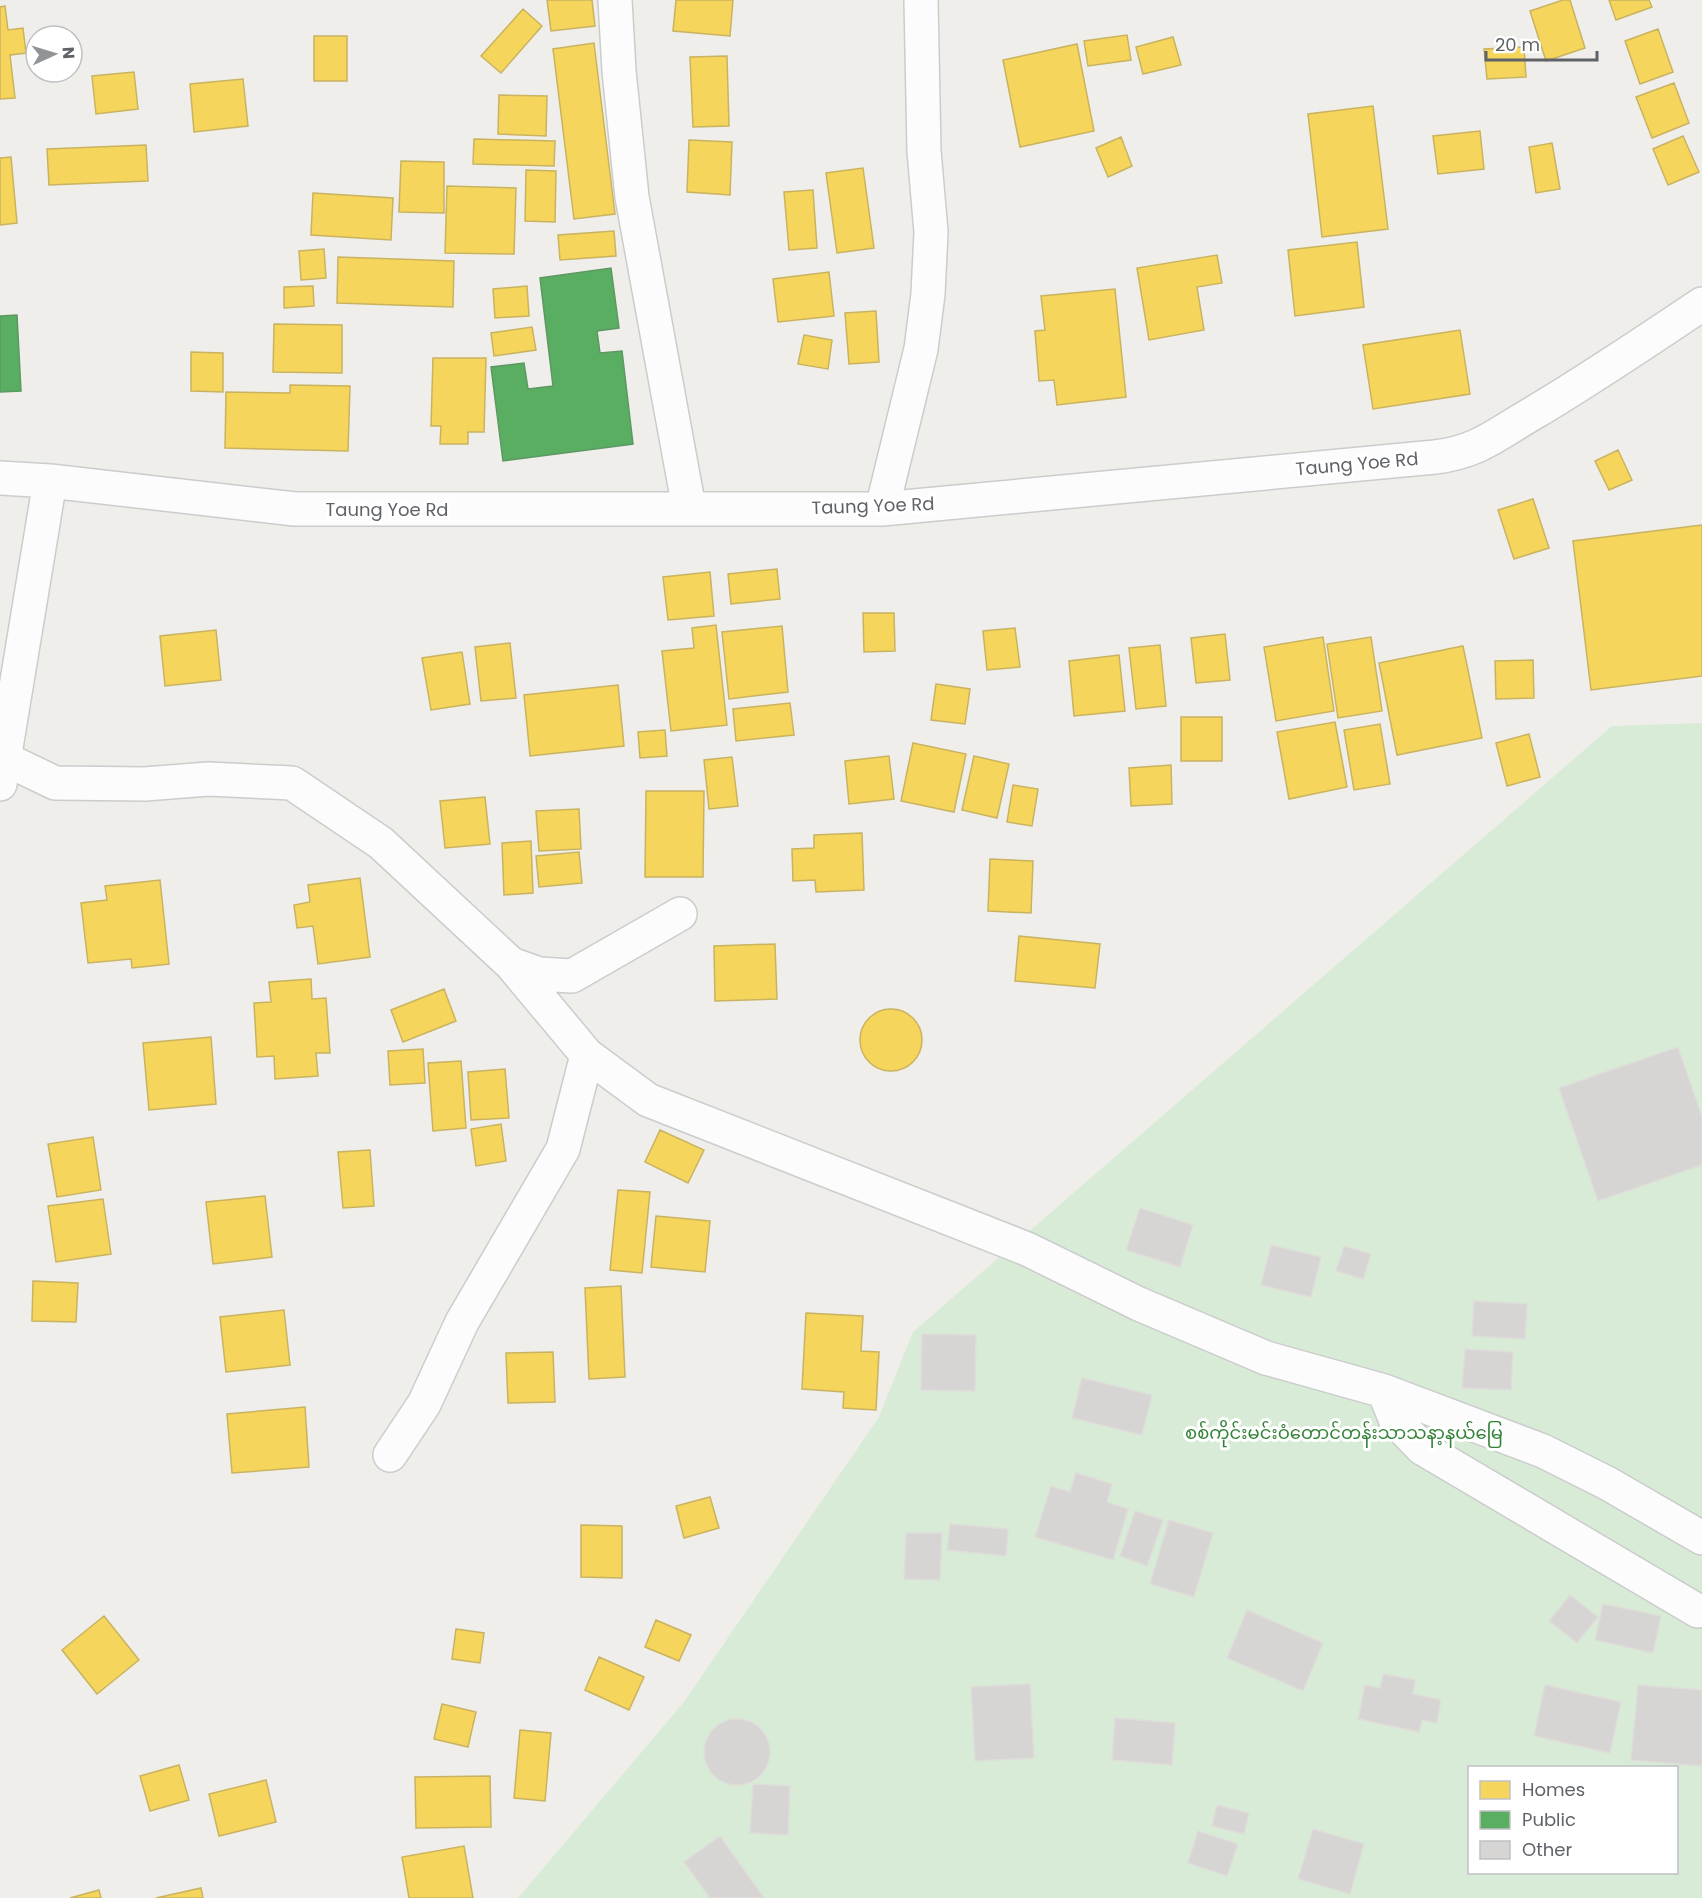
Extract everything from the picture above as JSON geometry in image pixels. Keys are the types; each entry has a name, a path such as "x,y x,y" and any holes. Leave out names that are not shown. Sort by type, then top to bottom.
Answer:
{"street":[{"path":"615,0 619,71 632,197 689,508"},
{"path":"882,509 921,349 928,294 931,232 924,151 921,0"},
{"name":"Taung Yoe Rd","path":"0,478 50,481 295,509 882,509 1460,454 1485,444 1585,382 1702,303"},
{"path":"50,481 1,771 55,783 146,784 208,779 292,783 381,843 512,964 587,1055 648,1100 1027,1249 1139,1304 1266,1358 1384,1391 1542,1451 1607,1484 1702,1538"},
{"path":"512,964 539,974 572,976 680,914"},
{"path":"390,1455 424,1404 462,1322 562,1149 587,1055"},
{"path":"1384,1391 1396,1421 1422,1448 1698,1611"}],"green space":[{"name":"စစ်ကိုင်းမင်းဝံတောင်တန်းသာသနာ့နယ်မြေ","path":"1702,723 1702,1898 518,1898 684,1702 879,1417 913,1332 1612,726"}],"building: Homes":[{"path":"547,0 592,0 595,26 551,31"},
{"path":"676,0 733,0 730,36 673,31"},
{"path":"1563,0 1570,0 1585,48 1546,61 1530,11"},
{"path":"1609,0 1649,0 1652,7 1616,20"},
{"path":"5,6 8,30 23,28 24,53 10,55 15,98 0,99 0,7"},
{"path":"523,9 542,26 501,73 481,56"},
{"path":"1658,29 1673,72 1640,84 1625,41"},
{"path":"1127,35 1131,60 1088,66 1084,41"},
{"path":"314,36 347,36 347,81 314,81"},
{"path":"1173,37 1181,65 1143,74 1136,47"},
{"path":"594,43 615,214 574,219 553,49"},
{"path":"1077,44 1094,131 1020,147 1003,60"},
{"path":"1524,47 1526,77 1487,79 1484,49"},
{"path":"727,56 729,126 693,127 690,57"},
{"path":"134,72 138,109 96,114 92,76"},
{"path":"243,79 248,126 194,132 190,84"},
{"path":"1674,83 1689,123 1652,138 1636,97"},
{"path":"499,95 547,96 546,136 498,134"},
{"path":"1373,106 1388,229 1322,237 1308,114"},
{"path":"1480,131 1484,169 1438,174 1433,136"},
{"path":"1683,136 1699,172 1668,185 1653,149"},
{"path":"1121,137 1132,166 1108,177 1096,148"},
{"path":"474,139 555,141 554,166 473,164"},
{"path":"689,140 732,142 730,195 687,192"},
{"path":"1552,143 1560,189 1536,193 1529,147"},
{"path":"146,145 148,181 49,185 47,149"},
{"path":"11,157 17,223 0,225 0,158"},
{"path":"401,161 444,162 444,213 399,212"},
{"path":"863,168 874,248 837,253 826,173"},
{"path":"526,170 556,171 555,222 525,221"},
{"path":"447,186 516,188 514,254 445,253"},
{"path":"813,190 817,248 789,250 784,192"},
{"path":"313,193 393,198 391,240 311,235"},
{"path":"614,231 616,256 560,260 558,235"},
{"path":"1357,242 1364,307 1295,316 1288,250"},
{"path":"324,249 326,278 301,280 299,251"},
{"path":"1217,255 1222,283 1197,287 1204,330 1149,340 1137,268"},
{"path":"338,257 454,261 453,307 337,303"},
{"path":"829,272 834,316 778,322 773,279"},
{"path":"313,286 314,306 284,308 284,287"},
{"path":"527,286 529,316 495,318 493,289"},
{"path":"1115,289 1126,397 1057,405 1054,380 1039,381 1035,331 1045,330 1041,296"},
{"path":"876,311 879,362 849,364 845,313"},
{"path":"274,324 342,325 342,373 273,372"},
{"path":"532,327 536,350 494,356 491,333"},
{"path":"1460,330 1470,394 1373,409 1363,345"},
{"path":"804,335 832,340 828,369 798,364"},
{"path":"191,352 223,353 223,392 191,391"},
{"path":"433,358 486,358 484,432 468,432 468,444 440,444 441,426 431,426"},
{"path":"290,385 350,386 348,451 225,448 226,392 290,393"},
{"path":"1618,450 1632,480 1609,490 1595,461"},
{"path":"1533,499 1549,548 1514,559 1498,510"},
{"path":"1702,525 1702,676 1591,690 1573,541"},
{"path":"777,569 780,599 731,604 728,574"},
{"path":"710,572 714,616 668,620 663,577"},
{"path":"863,613 894,613 895,651 864,652"},
{"path":"716,625 727,725 671,731 662,651 694,648 692,628"},
{"path":"782,626 788,692 729,699 722,632"},
{"path":"1015,628 1020,667 987,670 983,631"},
{"path":"216,630 221,680 165,686 160,636"},
{"path":"1225,634 1230,680 1196,683 1191,638"},
{"path":"1323,637 1334,711 1276,721 1264,647"},
{"path":"1371,637 1382,711 1338,718 1327,644"},
{"path":"510,643 516,698 481,701 475,647"},
{"path":"1160,645 1166,706 1136,709 1129,648"},
{"path":"1463,646 1482,738 1397,755 1379,663"},
{"path":"462,652 470,704 431,710 422,658"},
{"path":"1119,655 1125,711 1074,716 1069,661"},
{"path":"1533,660 1534,698 1496,699 1495,661"},
{"path":"936,684 970,689 965,724 931,720"},
{"path":"618,685 624,746 530,756 524,695"},
{"path":"790,703 794,735 736,741 733,709"},
{"path":"1181,717 1222,717 1222,761 1181,761"},
{"path":"1335,722 1347,787 1289,799 1277,732"},
{"path":"1380,724 1390,784 1354,790 1344,730"},
{"path":"665,730 667,756 640,758 638,732"},
{"path":"1529,734 1540,777 1507,786 1496,743"},
{"path":"913,743 966,754 954,812 901,801"},
{"path":"889,756 894,799 849,804 845,761"},
{"path":"974,756 1009,764 997,818 962,810"},
{"path":"732,757 738,806 709,809 704,760"},
{"path":"1171,765 1172,804 1131,806 1129,768"},
{"path":"1013,785 1038,789 1032,826 1007,822"},
{"path":"646,791 704,791 703,877 645,877"},
{"path":"485,797 490,844 445,848 440,801"},
{"path":"579,809 581,849 539,851 536,811"},
{"path":"862,833 864,890 816,892 815,880 793,881 792,849 814,848 814,835"},
{"path":"531,841 533,893 504,895 502,843"},
{"path":"579,852 582,883 539,887 536,856"},
{"path":"990,859 1033,861 1031,913 988,911"},
{"path":"360,878 370,957 318,964 313,926 297,928 294,905 310,902 308,885"},
{"path":"160,880 169,964 132,968 131,959 88,963 81,903 107,900 105,886"},
{"path":"1019,936 1100,944 1095,988 1015,981"},
{"path":"775,944 777,999 715,1001 714,946"},
{"path":"311,979 312,999 326,998 330,1053 316,1053 318,1076 275,1079 274,1056 257,1057 254,1003 271,1002 269,982"},
{"path":"444,989 456,1021 403,1042 391,1010"},
{"path":"891,1009 913,1018 922,1040 913,1062 891,1071 869,1062 860,1040 869,1018"},
{"path":"211,1037 216,1104 149,1110 143,1043"},
{"path":"423,1049 425,1083 390,1085 388,1051"},
{"path":"461,1061 466,1128 433,1131 428,1063"},
{"path":"505,1069 509,1118 471,1120 468,1072"},
{"path":"501,1124 506,1161 476,1166 471,1129"},
{"path":"660,1130 704,1150 688,1183 645,1162"},
{"path":"93,1137 101,1190 57,1197 48,1144"},
{"path":"370,1150 374,1206 343,1208 338,1152"},
{"path":"618,1190 650,1192 642,1273 610,1270"},
{"path":"265,1196 272,1257 213,1264 206,1202"},
{"path":"103,1199 111,1254 56,1262 48,1206"},
{"path":"656,1216 710,1221 705,1272 651,1267"},
{"path":"33,1281 78,1283 76,1322 32,1321"},
{"path":"621,1286 625,1377 589,1379 585,1288"},
{"path":"284,1310 290,1365 226,1372 220,1317"},
{"path":"806,1313 863,1316 861,1351 879,1352 876,1410 843,1408 844,1392 802,1389"},
{"path":"553,1352 555,1402 508,1403 506,1353"},
{"path":"305,1407 309,1467 232,1473 227,1414"},
{"path":"710,1497 719,1528 684,1538 676,1506"},
{"path":"581,1525 622,1526 622,1578 581,1577"},
{"path":"104,1616 139,1660 97,1694 62,1650"},
{"path":"656,1620 691,1635 679,1661 645,1647"},
{"path":"456,1629 484,1633 480,1663 452,1659"},
{"path":"599,1657 644,1677 629,1710 585,1690"},
{"path":"442,1704 476,1712 468,1747 434,1739"},
{"path":"520,1730 551,1733 545,1801 514,1798"},
{"path":"179,1765 189,1800 150,1811 140,1776"},
{"path":"490,1776 491,1827 416,1828 415,1777"},
{"path":"266,1780 276,1822 219,1836 209,1794"},
{"path":"464,1846 473,1898 409,1898 402,1857"},
{"path":"201,1888 203,1898 156,1898"},
{"path":"99,1890 101,1898 70,1898"}],"building: Public":[{"path":"611,268 619,328 597,331 600,353 622,351 633,444 503,461 491,367 524,363 528,389 553,386 540,278"},
{"path":"17,315 21,391 0,392 0,316"}],"building: Other":[{"path":"1678,1047 1702,1117 1702,1165 1598,1201 1559,1088"},
{"path":"1140,1208 1193,1225 1180,1267 1126,1250"},
{"path":"1271,1245 1321,1257 1311,1297 1261,1285"},
{"path":"1344,1246 1371,1254 1363,1279 1336,1271"},
{"path":"1474,1301 1527,1304 1525,1339 1472,1336"},
{"path":"922,1334 976,1335 975,1391 921,1390"},
{"path":"1465,1349 1513,1352 1511,1390 1462,1388"},
{"path":"1082,1378 1152,1395 1142,1435 1072,1418"},
{"path":"1076,1473 1112,1484 1107,1502 1128,1509 1113,1560 1035,1537 1051,1486 1070,1492"},
{"path":"1135,1511 1163,1520 1147,1566 1120,1556"},
{"path":"1169,1520 1213,1533 1194,1597 1150,1584"},
{"path":"950,1524 1008,1529 1006,1556 947,1550"},
{"path":"906,1533 942,1533 940,1580 904,1579"},
{"path":"1570,1595 1598,1617 1577,1643 1549,1621"},
{"path":"1603,1604 1661,1616 1653,1653 1595,1640"},
{"path":"1247,1610 1323,1643 1303,1691 1227,1658"},
{"path":"1383,1674 1415,1680 1413,1694 1441,1700 1437,1723 1422,1720 1419,1732 1358,1719 1365,1685 1380,1688"},
{"path":"1030,1684 1034,1758 975,1761 971,1687"},
{"path":"1545,1685 1621,1702 1610,1753 1534,1736"},
{"path":"1638,1685 1702,1690 1702,1766 1631,1760"},
{"path":"1115,1718 1175,1723 1172,1765 1112,1760"},
{"path":"737,1719 750,1722 760,1729 767,1739 770,1752 767,1765 760,1775 750,1782 737,1785 724,1782 714,1775 707,1765 704,1752 707,1739 714,1729 724,1722"},
{"path":"753,1784 790,1786 788,1835 750,1833"},
{"path":"1217,1805 1249,1813 1244,1834 1212,1826"},
{"path":"1313,1829 1364,1844 1350,1894 1298,1879"},
{"path":"1198,1831 1238,1844 1227,1876 1188,1863"},
{"path":"720,1836 764,1898 710,1898 684,1862"}]}
